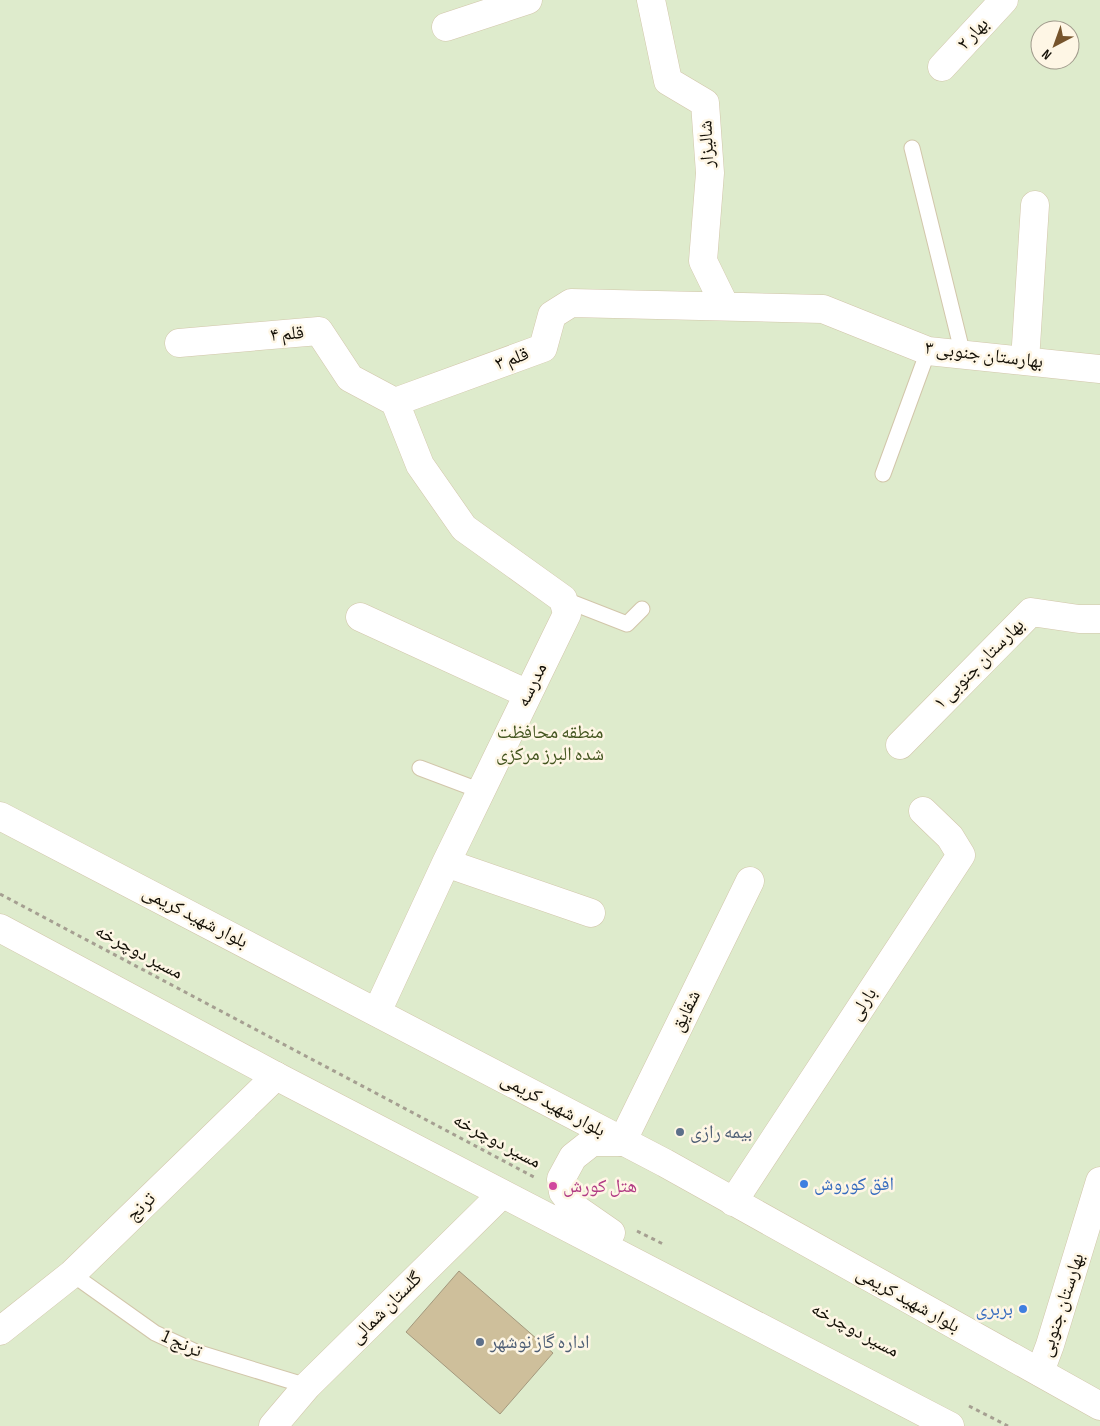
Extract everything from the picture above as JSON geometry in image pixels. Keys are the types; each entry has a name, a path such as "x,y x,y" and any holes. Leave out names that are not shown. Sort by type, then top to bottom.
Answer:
{"street":[{"path":"446,27 528,0"},
{"name":"شالیزار","path":"651,0 668,81 705,103 710,173 703,261 725,306"},
{"name":"بهار ۲","path":"942,67 1004,0"},
{"path":"1025,361 1035,205"},
{"name":"قلم ۳","path":"395,402 543,348 552,315 571,303 725,306"},
{"name":"بهارستان جنوبی ۳","path":"725,306 823,309 928,351 1100,369"},
{"name":"قلم ۴","path":"179,344 319,331 350,378 395,402"},
{"path":"395,402 420,465 464,528 563,599"},
{"name":"مدرسه","path":"377,1012 446,863 567,614 563,599"},
{"name":"بهارستان جنوبی ۱","path":"900,745 1031,612 1079,619 1100,619"},
{"path":"360,617 528,694"},
{"name":"بارلی","path":"733,1202 961,855 950,837 923,811"},
{"name":"بلوار شهید کریمی","path":"0,816 665,1164 1100,1406"},
{"path":"446,863 591,913"},
{"name":"شقایق","path":"622,1142 750,881"},
{"path":"0,928 276,1076 950,1426"},
{"name":"ترنج","path":"0,1331 72,1274 276,1076"},
{"path":"622,1142 592,1142 573,1157 561,1179 563,1192 575,1208 605,1230 811,1338 879,1389"},
{"name":"بهارستان جنوبی","path":"1040,1372 1100,1181"},
{"name":"گلستان شمالی","path":"273,1426 307,1386 502,1194"}],"lane":[{"path":"912,148 963,355"},
{"path":"883,474 928,351"},
{"path":"563,599 627,624 642,609"},
{"path":"420,768 481,791"},
{"name":"ترنج 1","path":"72,1274 155,1333 196,1352 307,1386"}],"path":[{"name":"مسیر دوچرخه","path":"0,894 563,1192"},
{"path":"630,1227 666,1246"},
{"path":"964,1403 1008,1426"}],"green space":[{"name":"منطقه محافظت شده البرز مرکزی","path":"0,0 1100,0 1100,1426 0,1426"}],"building":[{"name":"اداره گاز نوشهر","path":"459,1271 553,1353 500,1414 406,1332"}],"place":[{"name":"بیمه رازی","path":"680,1132"},
{"name":"افق کوروش","path":"804,1184"},
{"name":"هتل کورش","path":"553,1186"},
{"name":"بربری","path":"1023,1309"},
{"name":"اداره گاز نوشهر","path":"480,1342"}]}
